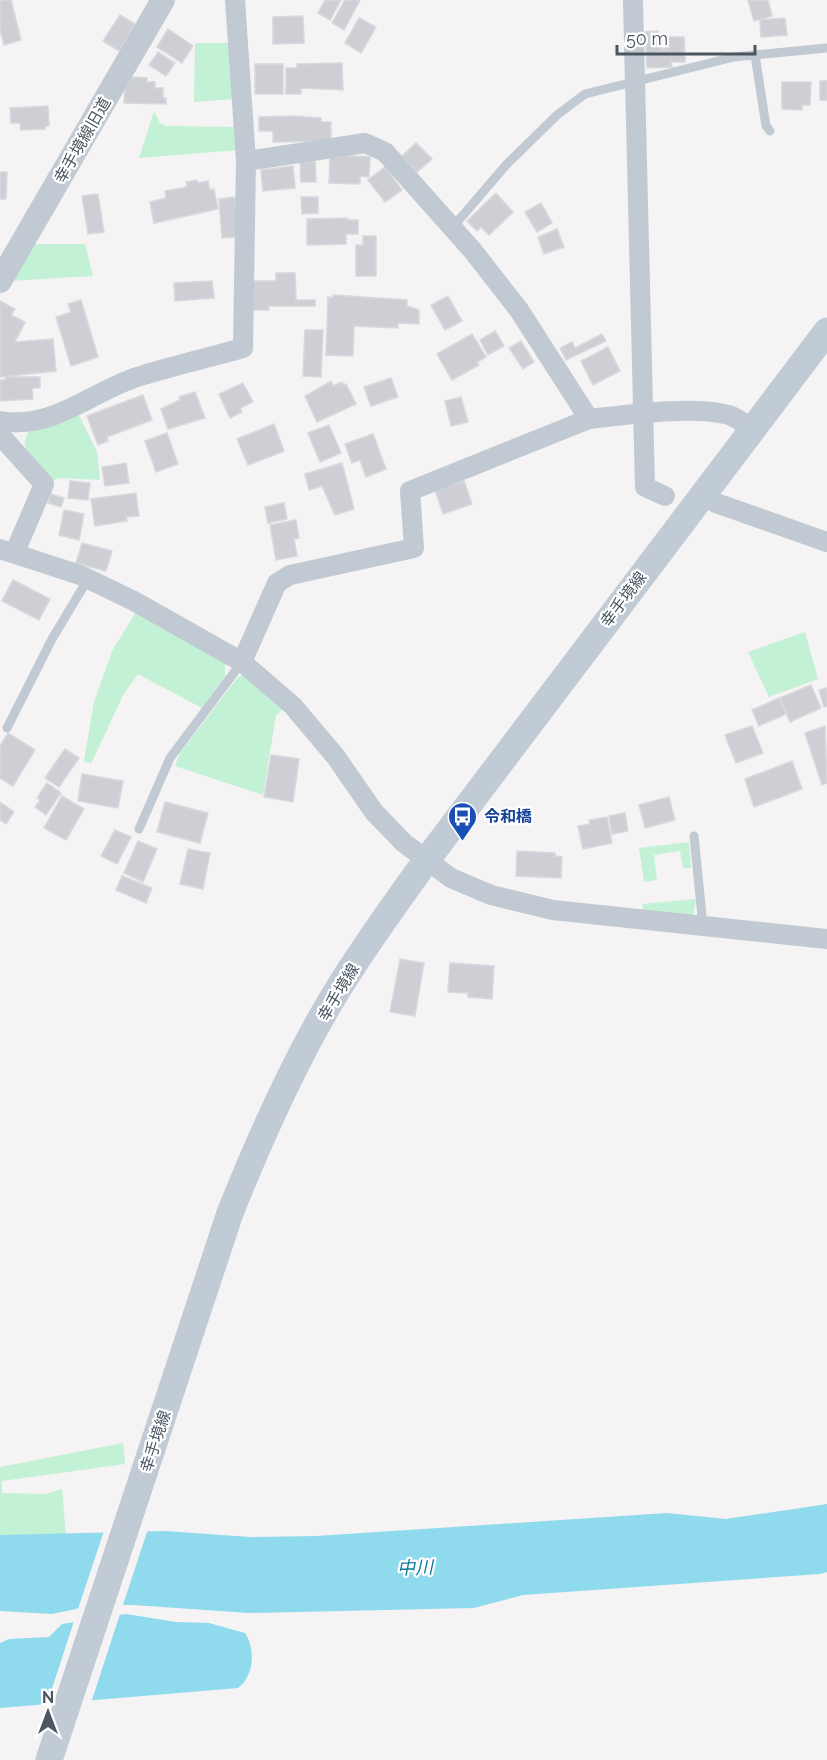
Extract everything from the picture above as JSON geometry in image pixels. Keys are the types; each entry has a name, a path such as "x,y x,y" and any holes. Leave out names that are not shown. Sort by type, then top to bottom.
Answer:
{"main road":[{"name":"幸手境線","path":"49,1760 204,1288 252,1157 303,1052 334,995 372,935 426,861 827,331"}],"street":[{"name":"幸手境線旧道","path":"0,280 163,0"},
{"path":"0,421 21,424 41,421 134,378 243,348 246,161 235,0"},
{"path":"633,0 634,80 640,197 645,487 665,496"},
{"path":"246,161 365,143 385,152 452,228 519,310 590,419"},
{"path":"242,662 273,592 283,579 290,575 414,548 411,491 590,419 642,412 727,415 738,419 752,430"},
{"path":"0,435 44,484 7,550 88,579 134,601 242,662 293,706 336,757 374,812 426,861 451,878 492,895 553,910 827,939"},
{"path":"702,495 716,503 827,542"}],"lane":[{"path":"452,228 506,165 557,115 585,94 634,80 755,55 827,48"},
{"path":"755,55 766,126 770,130"},
{"path":"7,728 52,639 88,579"},
{"path":"139,829 170,758 242,662"},
{"path":"694,836 703,926"}],"green space":[{"path":"195,43 233,43 235,99 194,102"},
{"path":"154,111 160,123 166,126 238,127 239,150 139,158"},
{"path":"32,244 85,244 93,276 9,281"},
{"path":"77,411 97,452 100,480 59,478 51,482 30,459 25,445 26,438 29,431"},
{"path":"138,609 225,658 225,676 202,708 138,674 123,695 91,764 84,761 94,702 112,651"},
{"path":"805,632 818,679 769,697 748,652"},
{"path":"244,674 284,708 276,715 263,795 175,766 180,753 238,677"},
{"path":"689,842 691,868 683,868 680,851 654,855 657,880 644,882 639,848"},
{"path":"696,899 693,916 643,910 642,904"},
{"path":"123,1443 125,1464 2,1481 2,1493 45,1494 62,1489 66,1535 0,1535 0,1467"}],"water":[{"name":"中川","path":"827,1504 827,1572 820,1574 523,1595 474,1608 249,1613 133,1605 95,1605 52,1614 0,1611 0,1535 165,1531 250,1537 316,1536 667,1513 726,1519"},
{"path":"126,1614 176,1622 209,1623 245,1633 252,1655 247,1677 238,1688 0,1708 0,1643 9,1639 49,1637 62,1624"}],"pier":[{"path":"148,1529 122,1608 77,1612 104,1531"},
{"path":"121,1611 91,1703 46,1707 75,1618"}],"building":[{"path":"0,0 11,0 21,40 4,45 0,29"},
{"path":"325,0 341,0 330,20 318,13"},
{"path":"345,0 360,0 344,30 332,23"},
{"path":"748,0 768,0 772,16 754,21"},
{"path":"120,15 135,24 119,51 103,41"},
{"path":"303,16 304,43 273,44 273,17"},
{"path":"359,18 376,27 361,53 345,43"},
{"path":"785,18 787,35 761,37 760,20"},
{"path":"168,29 193,46 182,63 157,47"},
{"path":"658,31 659,44 662,44 662,49 665,49 665,37 684,37 685,62 671,62 672,67 647,68 645,32"},
{"path":"158,52 175,63 166,76 149,65"},
{"path":"342,63 343,90 301,88 301,94 286,94 286,68 297,68 297,64"},
{"path":"255,64 283,64 283,94 255,94"},
{"path":"133,77 147,78 147,82 155,82 155,88 163,88 163,98 166,98 166,104 124,103 125,88"},
{"path":"820,81 827,81 827,100 820,100"},
{"path":"782,82 811,82 810,105 802,105 802,110 782,109"},
{"path":"48,106 49,126 45,126 45,129 21,130 20,123 11,123 10,108"},
{"path":"259,117 321,118 321,122 331,122 331,141 273,142 273,131 259,131"},
{"path":"416,143 432,159 417,172 402,156"},
{"path":"330,157 370,157 369,177 360,176 360,184 329,183"},
{"path":"315,161 316,182 301,182 300,162"},
{"path":"293,166 295,188 263,191 261,170"},
{"path":"385,167 402,190 385,202 368,180"},
{"path":"0,172 7,172 6,199 0,199"},
{"path":"197,180 198,183 208,181 210,190 214,189 218,209 154,223 150,202 166,198 165,191 187,187 186,182"},
{"path":"496,193 513,212 489,235 481,227 477,231 467,221"},
{"path":"98,194 104,232 88,234 82,196"},
{"path":"235,197 238,237 222,238 219,199"},
{"path":"301,197 318,197 318,213 302,214"},
{"path":"541,203 552,223 537,232 525,212"},
{"path":"348,218 348,220 358,220 358,234 346,234 346,244 307,245 307,219"},
{"path":"557,229 564,247 544,254 538,237"},
{"path":"363,236 376,236 376,276 356,276 356,245 363,245"},
{"path":"276,273 295,273 296,300 315,300 315,306 269,306 269,310 252,310 252,281 276,281"},
{"path":"212,281 214,298 175,301 174,283"},
{"path":"333,295 407,300 407,306 419,310 419,324 398,323 398,328 354,326 353,356 326,355 328,297 333,298"},
{"path":"448,296 462,321 445,330 431,305"},
{"path":"81,300 98,357 71,366 56,317 71,312 68,304"},
{"path":"0,301 15,309 11,315 25,322 15,342 53,339 56,371 0,377"},
{"path":"305,330 323,330 321,377 303,376"},
{"path":"495,331 504,346 488,355 480,340"},
{"path":"472,334 486,357 477,362 479,365 452,380 437,354"},
{"path":"602,334 606,341 566,360 560,348 572,342 575,348"},
{"path":"521,341 534,362 523,369 509,348"},
{"path":"608,347 620,371 593,385 581,361"},
{"path":"5,377 40,377 40,388 32,388 33,399 0,401 0,380 5,380"},
{"path":"391,378 398,397 371,406 364,387"},
{"path":"331,381 333,386 342,382 346,384 356,404 317,422 305,396"},
{"path":"243,383 253,402 240,408 242,412 230,418 219,394"},
{"path":"195,392 205,418 168,429 161,409 180,400 179,397"},
{"path":"143,395 152,420 107,437 108,441 98,445 87,416"},
{"path":"461,397 468,422 451,426 445,401"},
{"path":"274,424 284,451 248,465 237,439"},
{"path":"329,425 341,453 320,462 308,433"},
{"path":"167,433 178,464 156,472 145,441"},
{"path":"373,434 386,469 366,477 360,460 352,463 345,444"},
{"path":"126,463 129,483 105,486 102,467"},
{"path":"342,463 354,509 335,515 322,486 309,490 305,474"},
{"path":"70,481 90,483 88,500 68,498"},
{"path":"464,481 472,504 443,514 435,490"},
{"path":"136,493 139,516 126,517 127,521 95,526 91,499"},
{"path":"51,494 64,498 61,507 48,503"},
{"path":"284,503 287,519 268,523 265,507"},
{"path":"64,510 84,514 79,540 59,535"},
{"path":"296,520 299,538 294,539 297,556 276,560 270,525"},
{"path":"82,543 112,551 106,571 76,563"},
{"path":"13,580 50,599 39,620 2,601"},
{"path":"811,685 821,708 790,722 780,698"},
{"path":"827,688 827,706 824,707 819,690"},
{"path":"779,698 786,714 759,726 752,710"},
{"path":"752,726 763,753 736,763 725,735"},
{"path":"825,726 827,783 822,785 805,733"},
{"path":"8,733 35,750 13,786 0,778 0,746"},
{"path":"65,749 79,758 59,787 45,778"},
{"path":"271,755 299,759 293,802 264,797"},
{"path":"792,761 802,789 754,807 745,779"},
{"path":"82,774 123,781 118,808 78,801"},
{"path":"47,783 61,793 46,815 35,807 40,800 37,798"},
{"path":"62,796 84,809 66,840 44,828"},
{"path":"669,797 675,820 645,828 639,805"},
{"path":"0,802 14,812 6,824 0,820"},
{"path":"165,802 208,813 200,843 157,832"},
{"path":"625,813 628,831 612,834 609,816"},
{"path":"607,817 612,843 583,849 578,826 590,824 589,820"},
{"path":"115,830 131,837 117,864 101,856"},
{"path":"138,841 157,849 143,882 124,873"},
{"path":"188,849 210,853 203,889 180,884"},
{"path":"517,851 555,853 555,856 562,857 561,878 516,876"},
{"path":"122,876 152,888 146,903 116,890"},
{"path":"400,959 424,963 415,1016 390,1012"},
{"path":"450,963 494,966 492,999 468,997 468,993 448,992"}],"place":[{"name":"令和橋","path":"463,842"}]}
